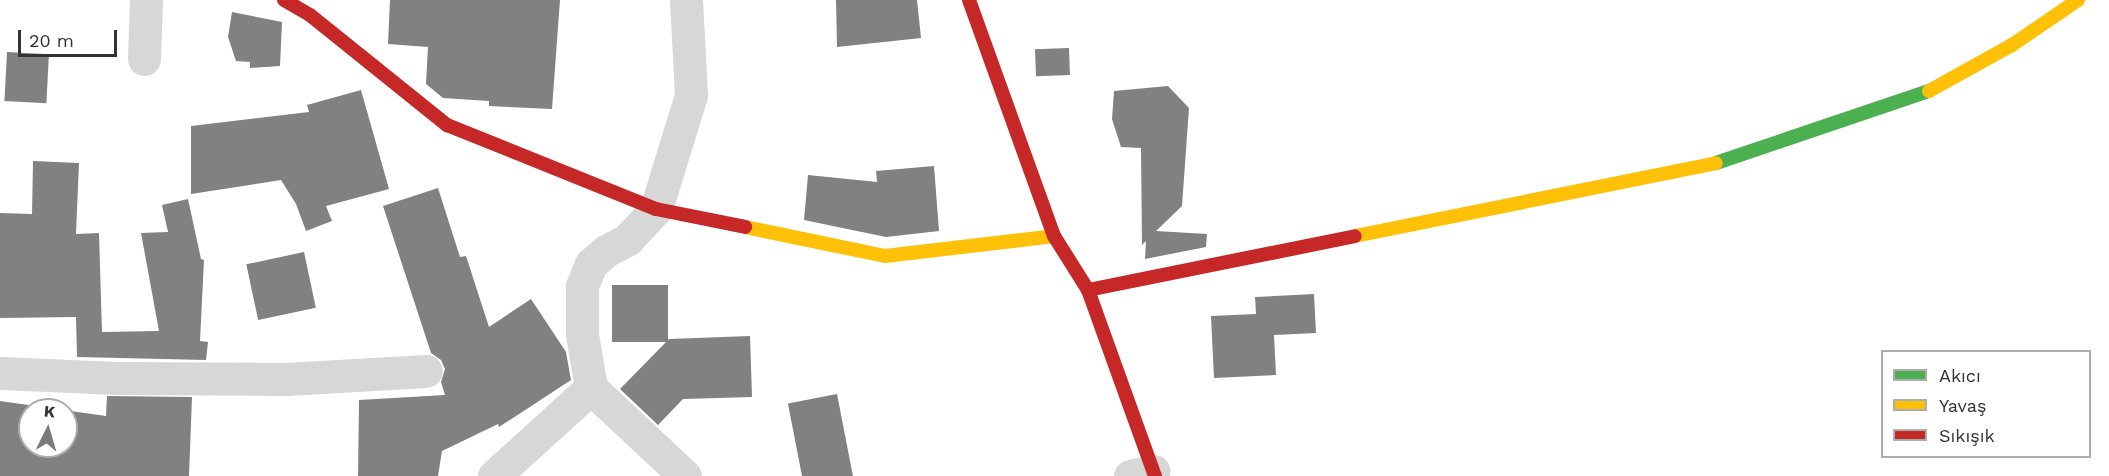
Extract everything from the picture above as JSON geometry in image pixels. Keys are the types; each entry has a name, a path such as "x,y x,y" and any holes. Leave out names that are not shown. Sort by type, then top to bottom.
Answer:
{"street":[{"path":"144,59 146,0"},
{"path":"284,0 310,15 447,125 656,209 885,256 1054,236"},
{"path":"685,476 591,388 582,334 582,286 591,264 606,251 627,240 656,209 692,95 686,0"},
{"path":"969,0 1054,236 1088,290 1146,474"},
{"path":"1088,290 1731,160 1927,92 2012,45 2078,0"},
{"path":"0,373 118,378 286,379 426,371"},
{"path":"494,476 591,388"}],"building":[{"path":"390,0 560,0 552,109 489,106 489,101 443,98 426,84 428,47 388,44"},
{"path":"836,0 917,0 921,38 837,47"},
{"path":"232,12 282,22 280,66 250,68 250,62 236,61 228,37"},
{"path":"1069,48 1070,75 1036,76 1035,49"},
{"path":"7,52 49,54 46,103 4,101"},
{"path":"1168,86 1189,108 1182,206 1156,231 1207,234 1206,247 1145,259 1146,241 1142,245 1141,148 1121,147 1112,119 1114,91"},
{"path":"361,90 389,189 326,206 332,221 306,231 296,204 281,180 191,194 191,126 309,112 307,105"},
{"path":"33,161 79,163 76,234 99,233 102,332 159,331 141,233 168,232 162,205 188,199 201,259 204,260 200,341 208,342 206,360 77,357 76,317 0,318 0,213 32,214"},
{"path":"934,166 939,231 886,237 804,220 808,175 877,182 876,171"},
{"path":"438,188 460,257 466,256 489,327 531,299 566,352 571,380 499,427 498,424 442,451 438,476 358,476 359,400 445,395 441,382 445,369 441,360 431,353 383,206"},
{"path":"304,252 316,308 258,320 246,264"},
{"path":"612,285 668,285 668,342 612,342"},
{"path":"1314,294 1316,333 1274,335 1276,375 1214,378 1211,316 1256,314 1255,297"},
{"path":"750,336 752,397 683,399 658,425 620,389 669,339"},
{"path":"837,394 853,476 802,476 788,404"},
{"path":"107,396 192,397 189,476 0,476 0,401 18,404 18,458 78,458 78,412 106,416"}],"traffic: fast":[{"path":"1716,163 1929,91"}],"traffic: slow":[{"path":"1929,91 2012,45 2078,0"},
{"path":"1355,236 1716,163"},
{"path":"745,227 885,256 1054,236"}],"traffic: jam":[{"path":"284,0 310,15 447,125 656,209 745,227"},
{"path":"969,0 1054,236 1088,290 1155,476"},
{"path":"1088,290 1355,236"}]}
